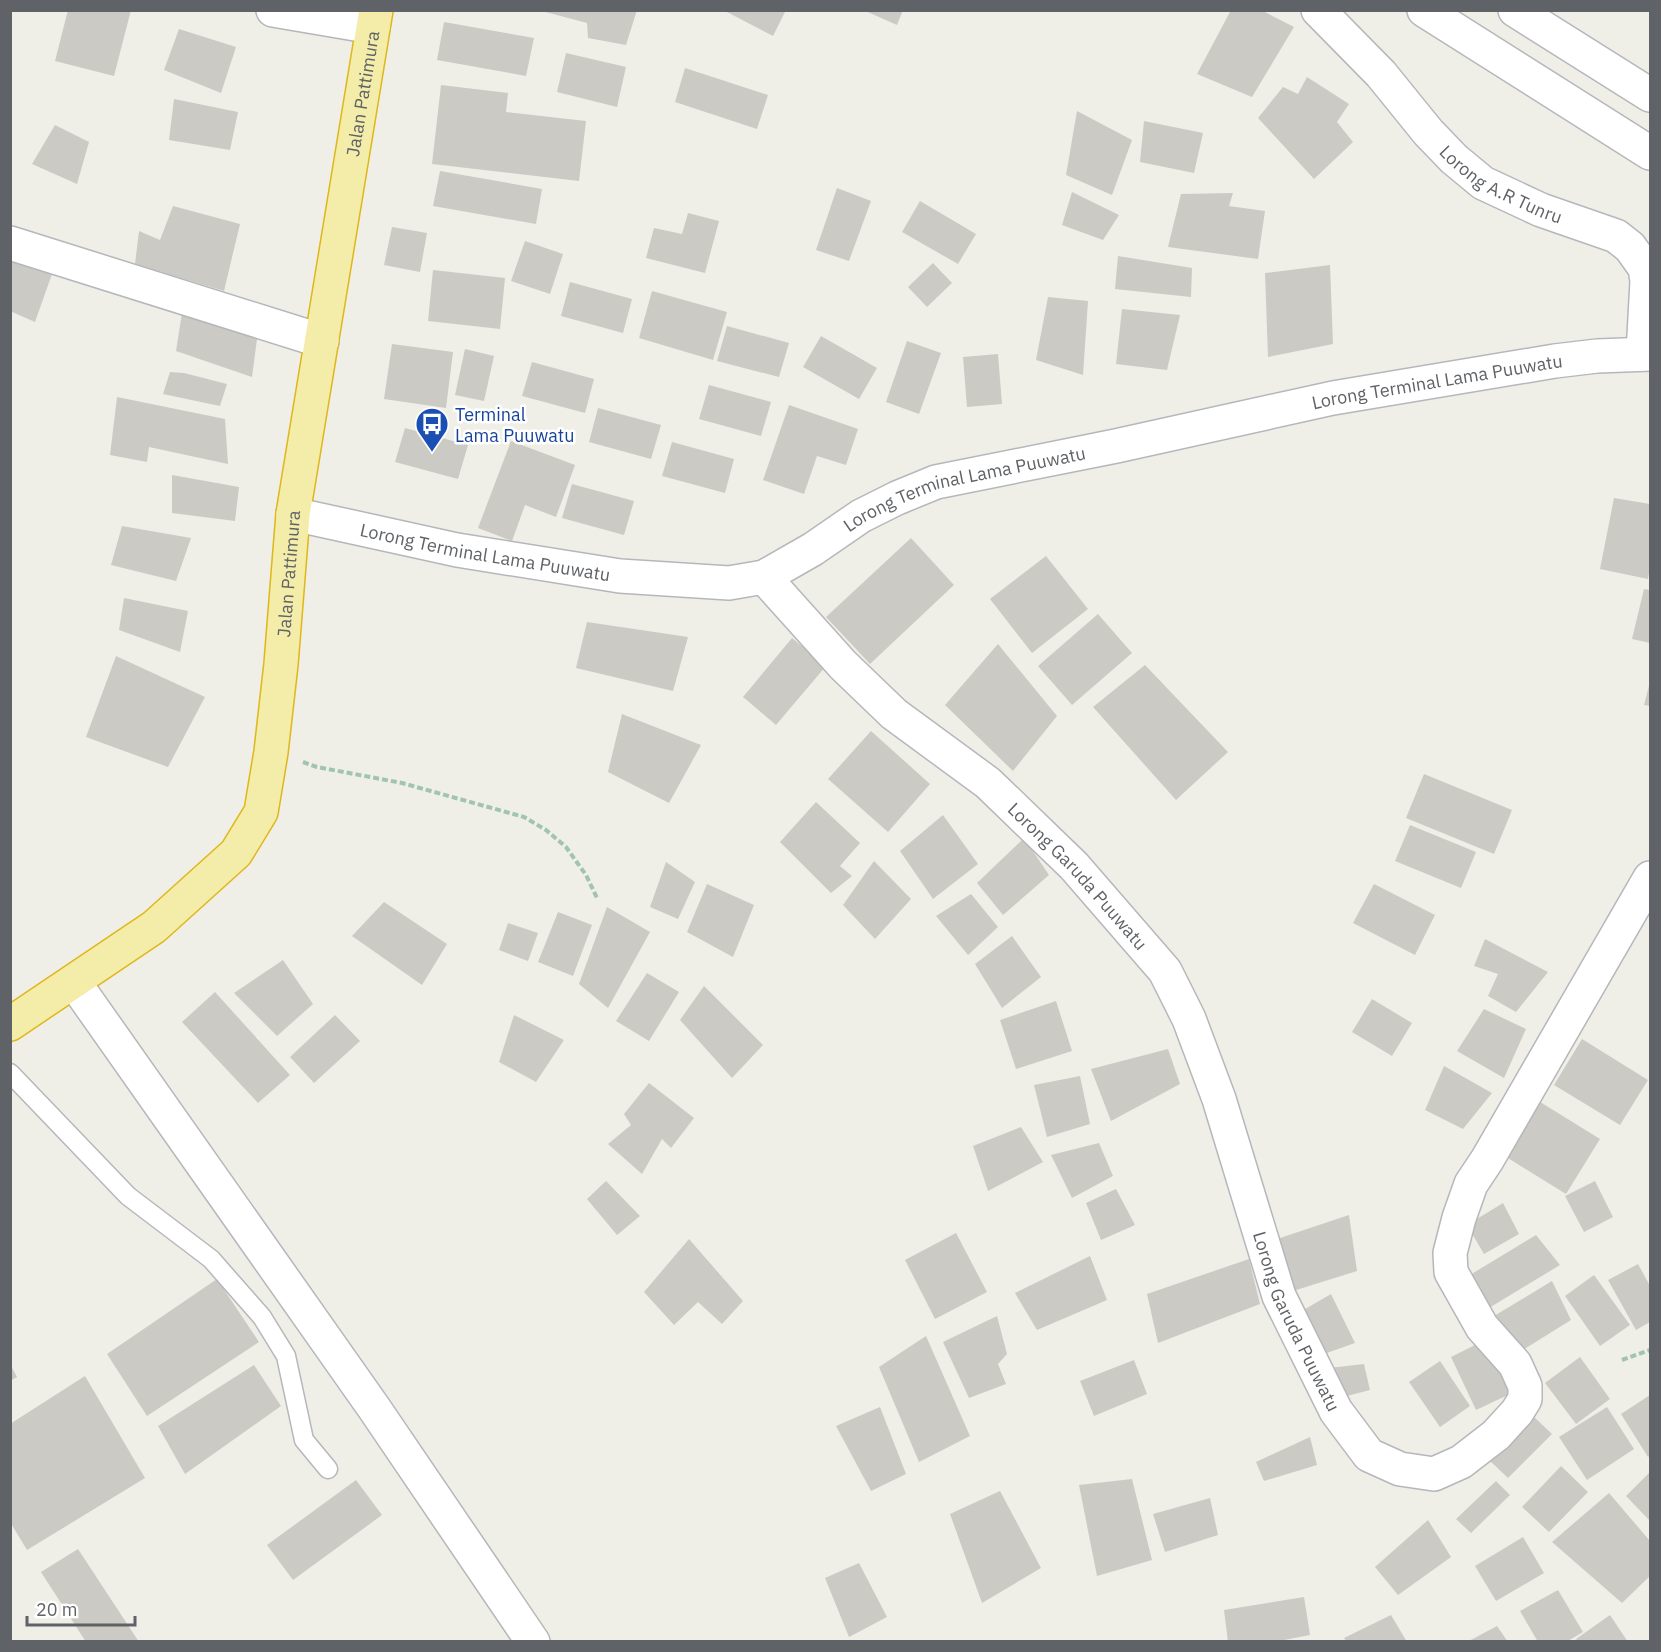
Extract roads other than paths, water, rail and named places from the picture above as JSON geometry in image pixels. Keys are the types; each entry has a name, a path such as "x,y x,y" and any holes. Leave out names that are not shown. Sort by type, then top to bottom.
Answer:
{"highway":[{"name":"Jalan Pattimura","path":"10,1024 154,927 236,852 261,812 271,752 281,664 293,514 374,19"}],"street":[{"path":"273,10 374,19"},
{"name":"Lorong A.R Tunru","path":"1318,10 1381,74 1428,132 1454,159 1483,183 1541,210 1593,230 1616,236 1630,247 1645,268 1647,354"},
{"path":"1424,10 1650,153"},
{"path":"1515,10 1650,94"},
{"path":"10,243 322,341"},
{"name":"Lorong Terminal Lama Puuwatu","path":"293,514 457,550 620,576 729,583 764,577 813,549 861,516 936,482 1116,446 1333,398 1555,361 1647,354"},
{"name":"Lorong Garuda Puuwatu","path":"764,577 843,665 894,714 988,783 1074,866 1165,971 1189,1019 1219,1099 1279,1296 1336,1411 1369,1455 1400,1469 1434,1474 1461,1462 1496,1436 1525,1399 1525,1386 1515,1364 1482,1327 1451,1272 1450,1253 1471,1184 1493,1150 1650,878"},
{"path":"74,982 367,1398 533,1641"}],"lane":[{"path":"10,1073 128,1196 211,1259 262,1317 286,1356 304,1440 328,1469"}],"place":[{"name":"Terminal Lama Puuwatu","path":"432,453"}]}
